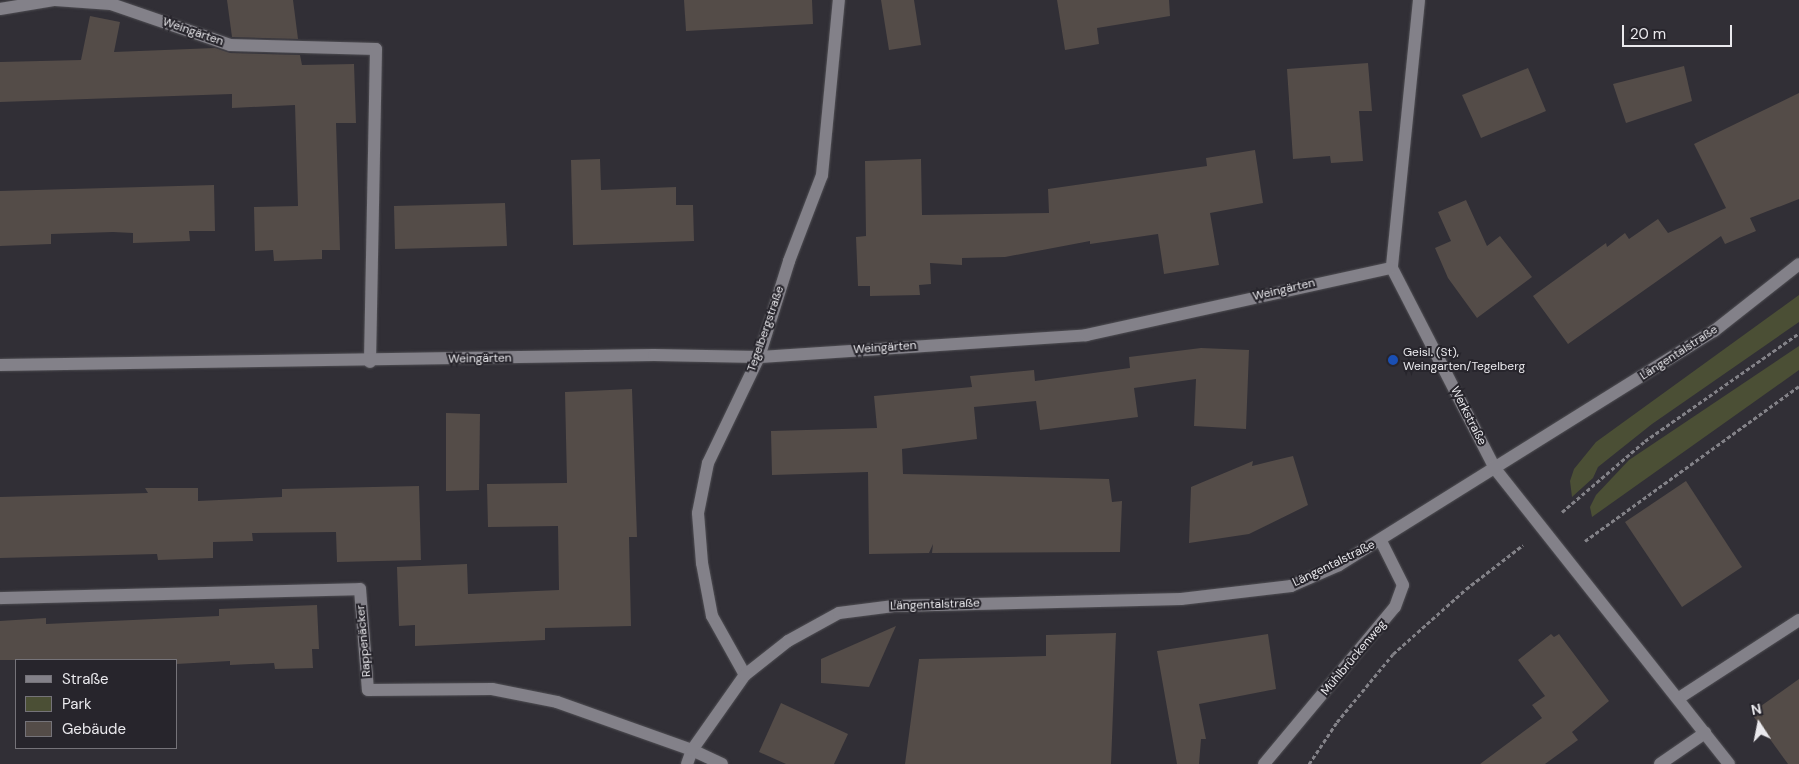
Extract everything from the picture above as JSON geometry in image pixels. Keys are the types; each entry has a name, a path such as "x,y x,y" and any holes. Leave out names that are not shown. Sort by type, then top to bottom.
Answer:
{"street":[{"name":"Weingärten","path":"0,9 55,0 111,4 230,45 376,49 370,362"},
{"name":"Tegelbergstraße","path":"745,675 712,616 702,563 698,513 708,463 759,357 789,262 822,175 839,0"},
{"path":"1392,268 1419,0"},
{"name":"Längentalstraße","path":"687,764 692,750 745,675 788,641 838,613 894,606 1181,599 1290,586 1380,542 1496,470 1714,331 1799,264"},
{"name":"Weingärten","path":"0,365 370,362 654,355 759,357 1086,335 1392,268"},
{"name":"Werkstraße","path":"1392,268 1496,470 1679,698 1729,764"},
{"name":"Mühlbrückenweg","path":"1264,764 1395,607 1403,585 1380,542"},
{"name":"Rappenäcker","path":"0,598 360,589 368,690 492,689 557,702 692,750"},
{"path":"1679,698 1799,620"},
{"path":"1660,764 1705,733"},
{"path":"692,750 722,764"}],"path":[{"path":"1566,556 1799,386"}],"green space":[{"path":"1799,295 1799,322 1652,424 1598,467 1593,478 1572,497 1570,481 1574,469 1596,442"},
{"path":"1799,346 1799,370 1592,517 1590,507 1596,495 1629,460"}],"building":[{"path":"227,0 293,0 298,39 232,37"},
{"path":"684,0 812,0 813,24 686,31"},
{"path":"881,0 914,0 921,45 889,50"},
{"path":"1057,0 1169,0 1170,16 1097,28 1099,44 1065,50"},
{"path":"90,16 120,22 114,52 215,48 230,53 300,55 302,65 354,64 356,123 336,123 340,250 322,250 322,259 274,261 273,250 255,251 254,207 298,206 295,105 232,108 232,94 0,102 0,62 81,60"},
{"path":"1368,63 1372,111 1359,111 1363,161 1331,163 1330,156 1293,159 1287,69"},
{"path":"1684,66 1692,101 1626,123 1613,84"},
{"path":"1528,68 1546,111 1481,138 1462,95"},
{"path":"1799,93 1799,199 1750,218 1756,231 1725,244 1721,236 1568,344 1533,296 1606,243 1607,247 1625,233 1629,239 1658,219 1668,233 1726,208 1694,144"},
{"path":"1255,150 1263,203 1210,213 1219,265 1164,274 1158,234 1090,244 1090,241 1005,257 962,258 962,265 930,263 931,284 919,285 920,295 870,296 870,286 858,286 856,237 866,236 865,161 921,159 922,215 1049,213 1048,189 1207,166 1206,158"},
{"path":"600,159 601,190 676,187 676,205 693,205 694,241 573,245 571,160"},
{"path":"214,185 215,231 189,231 190,241 133,243 133,233 113,232 51,234 51,244 0,246 0,191"},
{"path":"1466,200 1487,246 1500,236 1532,277 1477,318 1448,278 1435,248 1451,241 1438,212"},
{"path":"505,203 507,246 395,249 394,206"},
{"path":"1201,348 1249,350 1246,429 1194,426 1196,379 1134,388 1138,417 1040,430 1036,401 974,407 977,439 902,449 903,474 1109,479 1112,502 1122,501 1120,552 932,553 933,544 929,553 869,554 868,472 772,475 771,431 877,428 874,396 972,387 970,376 1034,370 1035,381 1130,368 1129,357"},
{"path":"632,389 637,537 629,537 631,626 545,628 545,640 415,646 415,625 399,626 397,567 467,564 468,594 559,590 558,526 488,527 487,484 567,483 565,392"},
{"path":"446,413 480,414 479,490 446,491"},
{"path":"1293,456 1308,505 1249,534 1189,543 1191,487 1253,461 1252,466"},
{"path":"1686,481 1742,567 1682,607 1625,522"},
{"path":"419,486 421,560 337,562 336,532 252,533 253,541 213,542 213,558 158,560 157,554 0,558 0,497 148,493 145,488 198,488 198,501 282,497 282,489"},
{"path":"317,605 319,649 312,649 313,668 275,669 274,663 230,665 230,661 178,664 178,659 0,660 0,621 46,618 46,624 219,616 219,609"},
{"path":"896,626 869,687 821,683 821,659"},
{"path":"1116,633 1111,764 905,764 919,659 1046,656 1046,635"},
{"path":"1268,634 1276,689 1199,704 1206,739 1201,739 1199,764 1177,764 1157,651"},
{"path":"1551,634 1554,637 1559,634 1609,701 1572,732 1578,740 1545,764 1480,764 1542,718 1532,705 1545,696 1518,660"},
{"path":"1799,679 1799,764 1788,764 1751,713"},
{"path":"781,703 848,734 834,764 786,764 759,752"}],"place":[{"name":"Geisl. (St), Weingarten/Tegelberg","path":"1393,360"}]}
